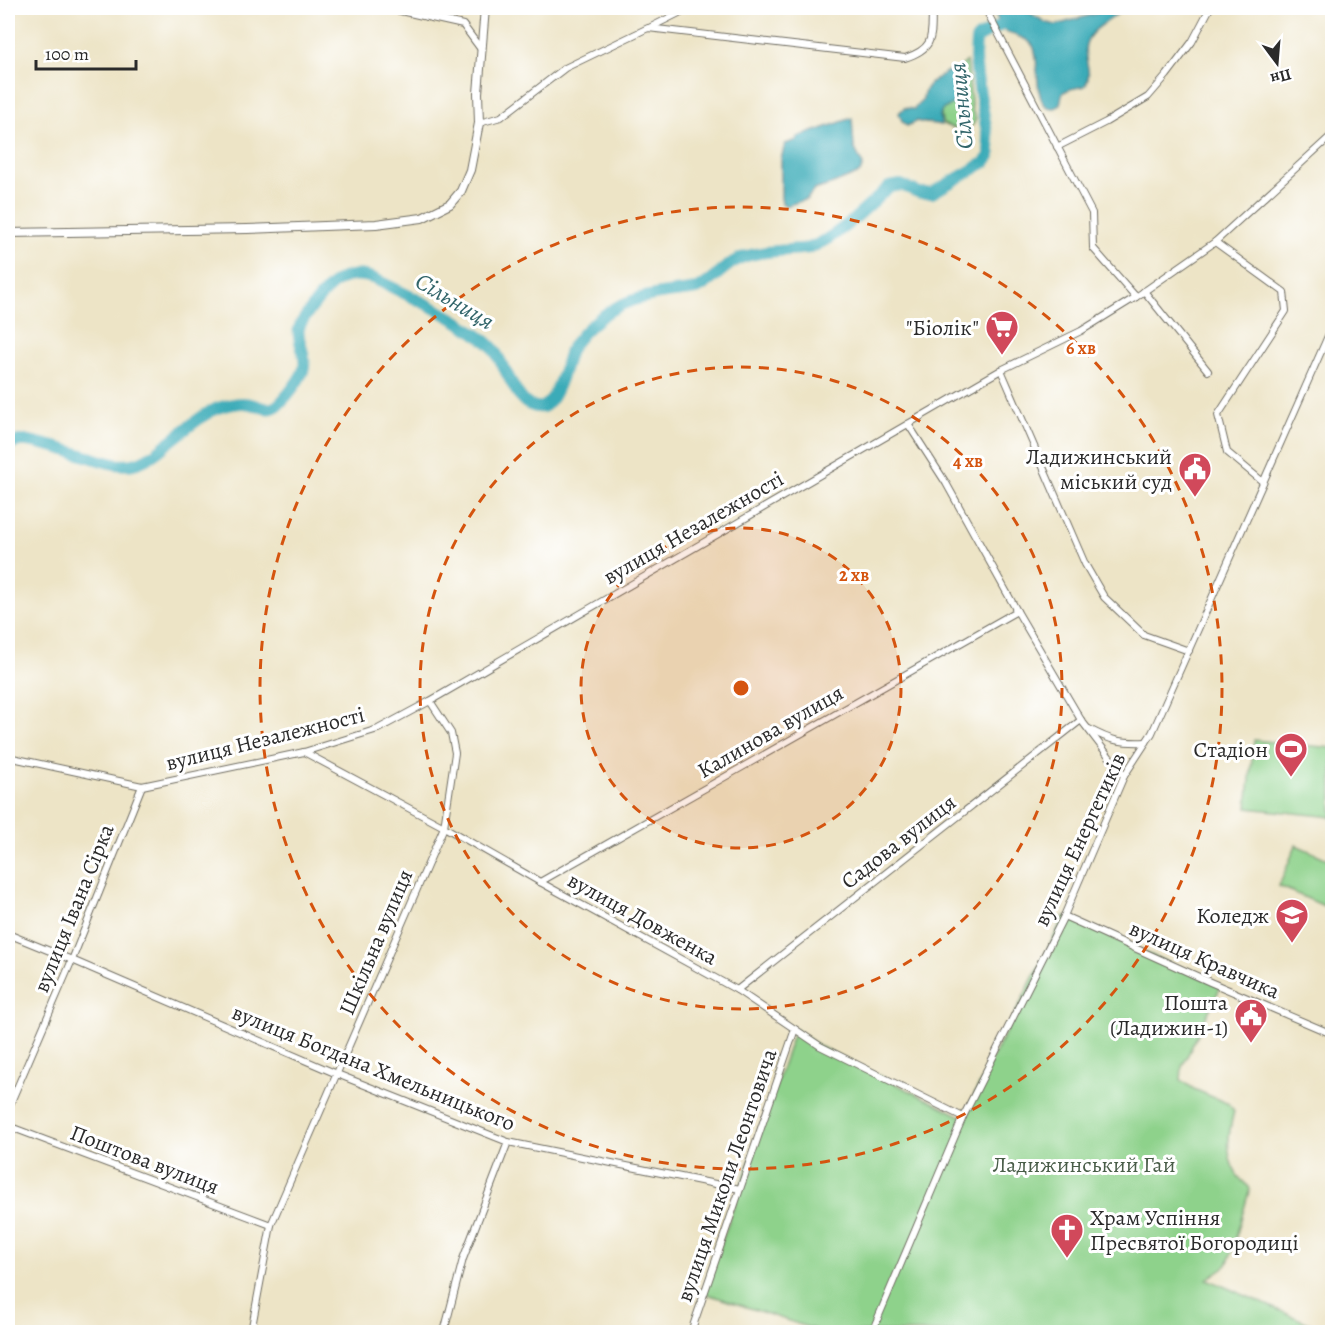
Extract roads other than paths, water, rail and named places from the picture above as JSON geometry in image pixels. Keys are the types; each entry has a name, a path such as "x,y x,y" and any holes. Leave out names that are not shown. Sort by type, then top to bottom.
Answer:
{"street":[{"path":"387,8 463,25 480,48"},
{"path":"8,233 271,228 376,224 422,218 450,204 460,191 470,170 479,123 478,93 484,8"},
{"path":"479,123 501,117 565,68 689,8"},
{"path":"648,28 904,58 916,54 928,45 931,39 932,8"},
{"path":"985,8 1092,213 1093,248 1136,297"},
{"path":"1057,147 1148,98 1192,42 1210,8"},
{"name":"вулиця Незалежності","path":"8,756 142,786 304,752 378,729 1001,370 1081,331 1136,297 1215,242 1332,135"},
{"path":"1215,242 1284,292 1286,311 1218,415 1227,452 1263,482"},
{"path":"1144,291 1208,371"},
{"name":"вулиця Енергетиків","path":"872,1332 963,1117 1064,916 1125,776 1152,733 1332,327"},
{"path":"1001,370 1085,564 1104,597 1144,635 1189,651"},
{"path":"908,424 946,483 1085,727 1125,776"},
{"name":"Калинова вулиця","path":"540,882 1017,611"},
{"name":"Шкільна вулиця","path":"251,1332 271,1225 444,827 455,753 451,733 430,701"},
{"name":"Садова вулиця","path":"737,990 1081,720"},
{"path":"1085,727 1109,740 1130,743 1146,742"},
{"name":"вулиця Довженка","path":"304,752 737,990 820,1047 963,1117"},
{"name":"вулиця Івана Сірка","path":"8,1109 72,960 142,786"},
{"name":"вулиця Кравчика","path":"1064,916 1332,1034"},
{"name":"вулиця Богдана Хмельницького","path":"8,934 337,1074 508,1142 740,1190"},
{"name":"вулиця Миколи Леонтовича","path":"691,1332 795,1029"},
{"name":"Поштова вулиця","path":"8,1126 271,1225"},
{"path":"444,1332 463,1259 508,1142"}],"water":[{"path":"993,8 1022,8 1045,22 1056,25 1108,8 1123,8 1092,33 1086,44 1088,75 1085,86 1065,91 1060,104 1054,108 1042,101 1033,46 1024,39 1003,30"},
{"path":"948,71 956,71 959,86 958,101 942,110 941,125 917,121 907,126 899,113 904,108 914,109 923,99 928,86"},
{"path":"852,118 854,147 863,165 860,173 814,190 807,199 786,206 782,203 781,159 785,144 797,140 798,137"}],"waterway":[{"name":"Сільниця","path":"8,445 27,441 111,463 133,464 152,456 215,409 240,403 268,408 277,406 294,386 304,368 305,363 298,333 301,323 331,286 354,275 375,279 439,311 475,333 493,348 522,399 530,405 543,407 552,398 570,350 576,341 601,317 620,305 641,298 697,289 742,257 809,248 841,230 889,187 901,185 920,193 932,193 984,163 990,156 990,150 977,76 976,40 1007,22 1016,22"}],"place":[{"name":"\"Біолік\"","path":"1002,356"},
{"name":"Ладижинський міський суд","path":"1195,498"},
{"name":"Стадіон","path":"1291,778"},
{"name":"Коледж","path":"1292,944"},
{"name":"Пошта (Ладижин-1)","path":"1251,1044"},
{"name":"Храм Успіння Пресвятої Богородиці","path":"1067,1259"}],"park label":[{"name":"Ладижинський Гай","path":"1084,1164"}]}
